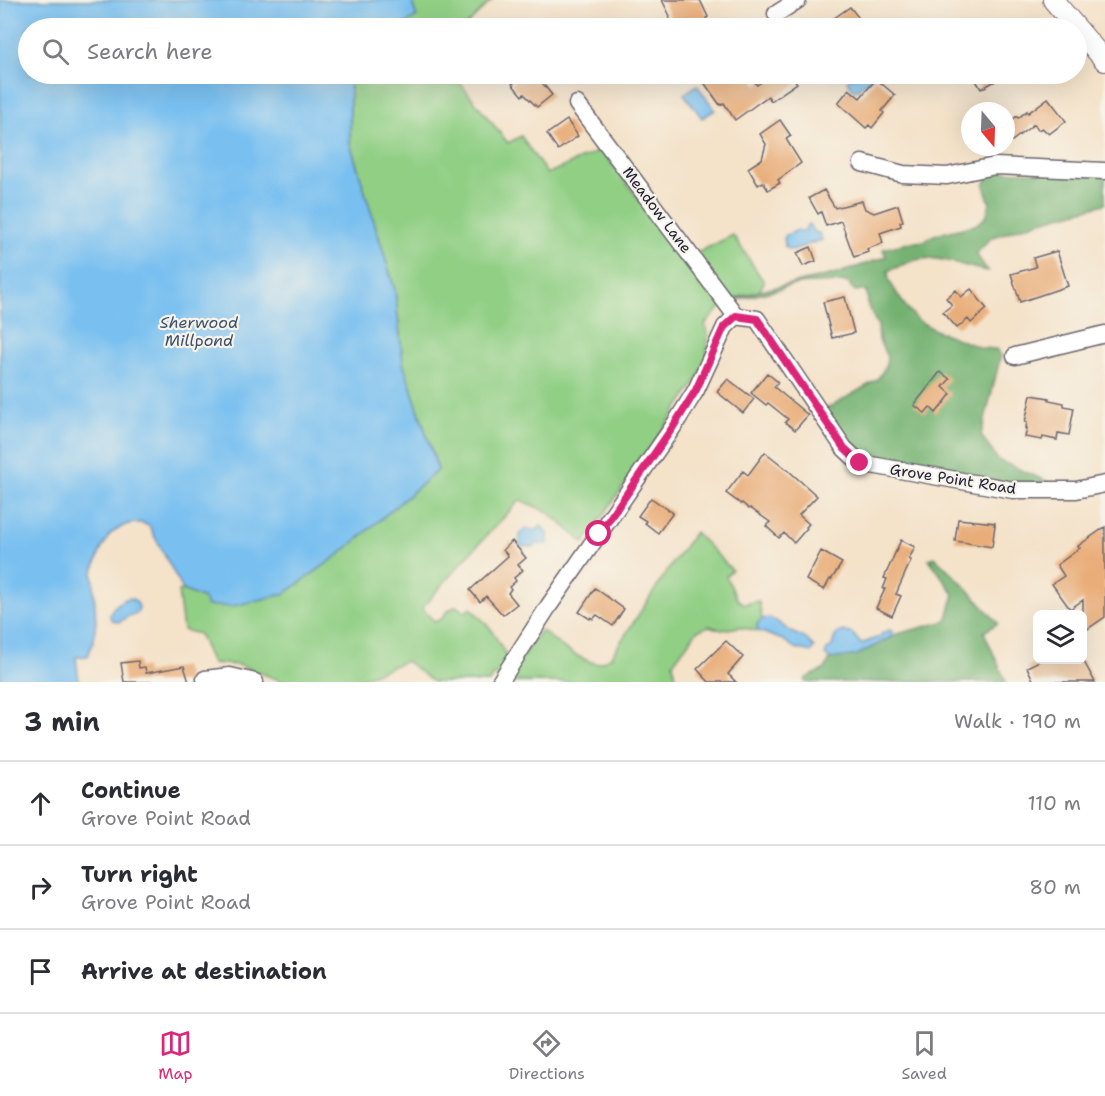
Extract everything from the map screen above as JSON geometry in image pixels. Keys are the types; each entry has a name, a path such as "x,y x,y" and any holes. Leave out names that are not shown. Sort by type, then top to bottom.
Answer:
{"street":[{"path":"776,14 798,0"},
{"path":"1053,0 1068,18"},
{"path":"1087,40 1105,61"},
{"name":"Meadow Lane","path":"577,105 736,316"},
{"path":"862,163 903,174 947,176 995,166 1105,171"},
{"path":"500,682 548,607 673,427 696,390 724,327 736,316"},
{"name":"Grove Point Road","path":"736,316 757,319 844,448 860,463 1012,490 1076,490 1105,484"},
{"path":"1015,356 1105,334"},
{"path":"206,682 205,679 230,676 255,682"}],"green space":[{"path":"414,0 492,0 474,18 415,18"},
{"path":"350,84 461,84 508,143 521,136 547,174 601,150 685,259 733,235 764,282 759,291 736,298 722,306 705,324 708,334 707,359 692,388 584,543 548,512 520,500 422,608 435,622 456,606 465,612 471,608 491,629 506,655 518,662 541,630 567,650 597,664 610,658 695,532 732,570 726,576 737,599 744,604 759,601 762,619 757,624 758,631 739,627 722,630 709,626 697,631 673,663 677,682 502,682 495,674 489,682 433,682 406,661 353,682 292,682 282,681 238,665 212,663 199,634 183,630 178,591 183,590 204,599 284,594 340,554 438,470 403,363 395,290 350,143"},
{"path":"990,171 1105,174 1105,204 1037,222 991,238 976,254 988,271 938,259 920,259 888,271 889,281 917,320 935,330 981,348 996,349 1001,355 981,435 998,460 1053,484 1006,483 860,455 849,447 826,409 877,380 886,366 887,357 879,340 878,326 868,306 867,292 855,291 847,282 813,283 787,286 740,299 737,302 731,301 759,291 839,273 886,257 883,249 925,241 934,235 975,225 986,217 990,203 984,186"},
{"path":"935,557 998,623 984,632 1006,682 805,682 806,678 825,669 830,659 857,655 897,634 946,621 954,594 929,559"}],"water":[{"name":"Sherwood Millpond","path":"0,0 414,0 415,18 18,18 18,84 350,84 350,143 395,290 403,363 438,470 340,554 284,594 233,606 207,606 204,599 183,590 149,526 142,523 125,525 110,534 93,572 96,622 88,656 76,657 79,682 0,682"},
{"path":"849,84 864,84 855,91"},
{"path":"697,85 715,110 702,118 684,94"},
{"path":"809,224 813,231 820,234 822,240 792,250 785,247 786,235 798,230 806,230"},
{"path":"541,526 548,534 548,544 537,544 533,547 520,546 520,533 525,529 537,530"},
{"path":"129,598 138,605 137,612 120,622 110,618 115,606"},
{"path":"769,618 805,639 814,648 811,652 795,648 783,640 758,631 757,624 762,619"},
{"path":"889,630 893,632 893,636 857,655 830,659 825,655 832,646 835,636 842,631 853,634 861,644"}],"building":[{"path":"662,0 700,0 708,17 670,18"},
{"path":"850,7 859,18 834,18"},
{"path":"512,84 543,84 552,95 537,107 524,94 522,96"},
{"path":"705,84 796,84 771,101 768,96 735,120 724,103 720,105"},
{"path":"872,84 882,84 895,95 872,128 869,125 866,128 838,103 849,89 860,98"},
{"path":"978,84 990,84 981,89"},
{"path":"1048,98 1066,121 1049,134 1042,128 1038,130 1034,124 1015,139 1015,118 1027,111 1028,113"},
{"path":"567,120 578,136 558,150 547,134"},
{"path":"780,120 791,136 786,139 801,163 778,180 780,183 768,190 763,182 758,185 748,168 762,159 766,144 760,134"},
{"path":"824,190 835,208 862,201 865,209 874,213 898,205 903,221 900,222 901,226 880,233 883,243 854,257 841,221 826,226 821,212 818,214 809,198"},
{"path":"811,247 816,261 803,266 797,253"},
{"path":"1057,251 1068,286 1020,302 1011,274 1036,267 1033,258"},
{"path":"971,289 987,309 971,323 968,319 957,328 943,312 952,305 946,298 956,290 961,297"},
{"path":"845,297 854,333 832,338 823,302"},
{"path":"940,372 950,379 943,387 951,394 936,413 930,407 925,413 914,405"},
{"path":"767,373 778,382 774,387 808,415 795,430 785,422 788,419 751,393"},
{"path":"728,379 754,399 743,413 717,392"},
{"path":"1031,395 1049,398 1049,400 1064,403 1064,406 1074,408 1069,435 1058,433 1057,440 1025,437 1027,422 1025,422"},
{"path":"765,452 817,496 799,515 809,524 794,543 784,533 779,538 766,526 770,522 726,493 743,471 748,475"},
{"path":"651,498 673,513 658,533 638,516"},
{"path":"958,519 995,523 992,547 955,541"},
{"path":"1105,527 1105,617 1087,629 1087,610 1083,610 1083,600 1070,609 1052,584 1064,576 1057,565 1080,548 1078,546"},
{"path":"901,540 915,547 896,594 901,596 892,616 876,608 885,589 883,589 887,579 884,578"},
{"path":"512,541 526,558 518,565 523,570 514,578 516,581 509,587 511,589 508,593 517,604 503,615 486,596 480,602 470,590 508,556 503,550"},
{"path":"821,551 842,563 824,590 806,580"},
{"path":"595,588 624,609 613,626 597,615 590,619 579,612"},
{"path":"726,641 743,657 728,674 736,682 709,682 697,669"},
{"path":"138,661 139,668 145,667 146,673 184,666 189,682 124,682 121,663"},
{"path":"1033,664 1085,664 1095,682 1034,682 1027,667"}],"route":[{"path":"599,534 673,427 696,390 724,327 736,316 757,319 844,448 860,463"}]}
